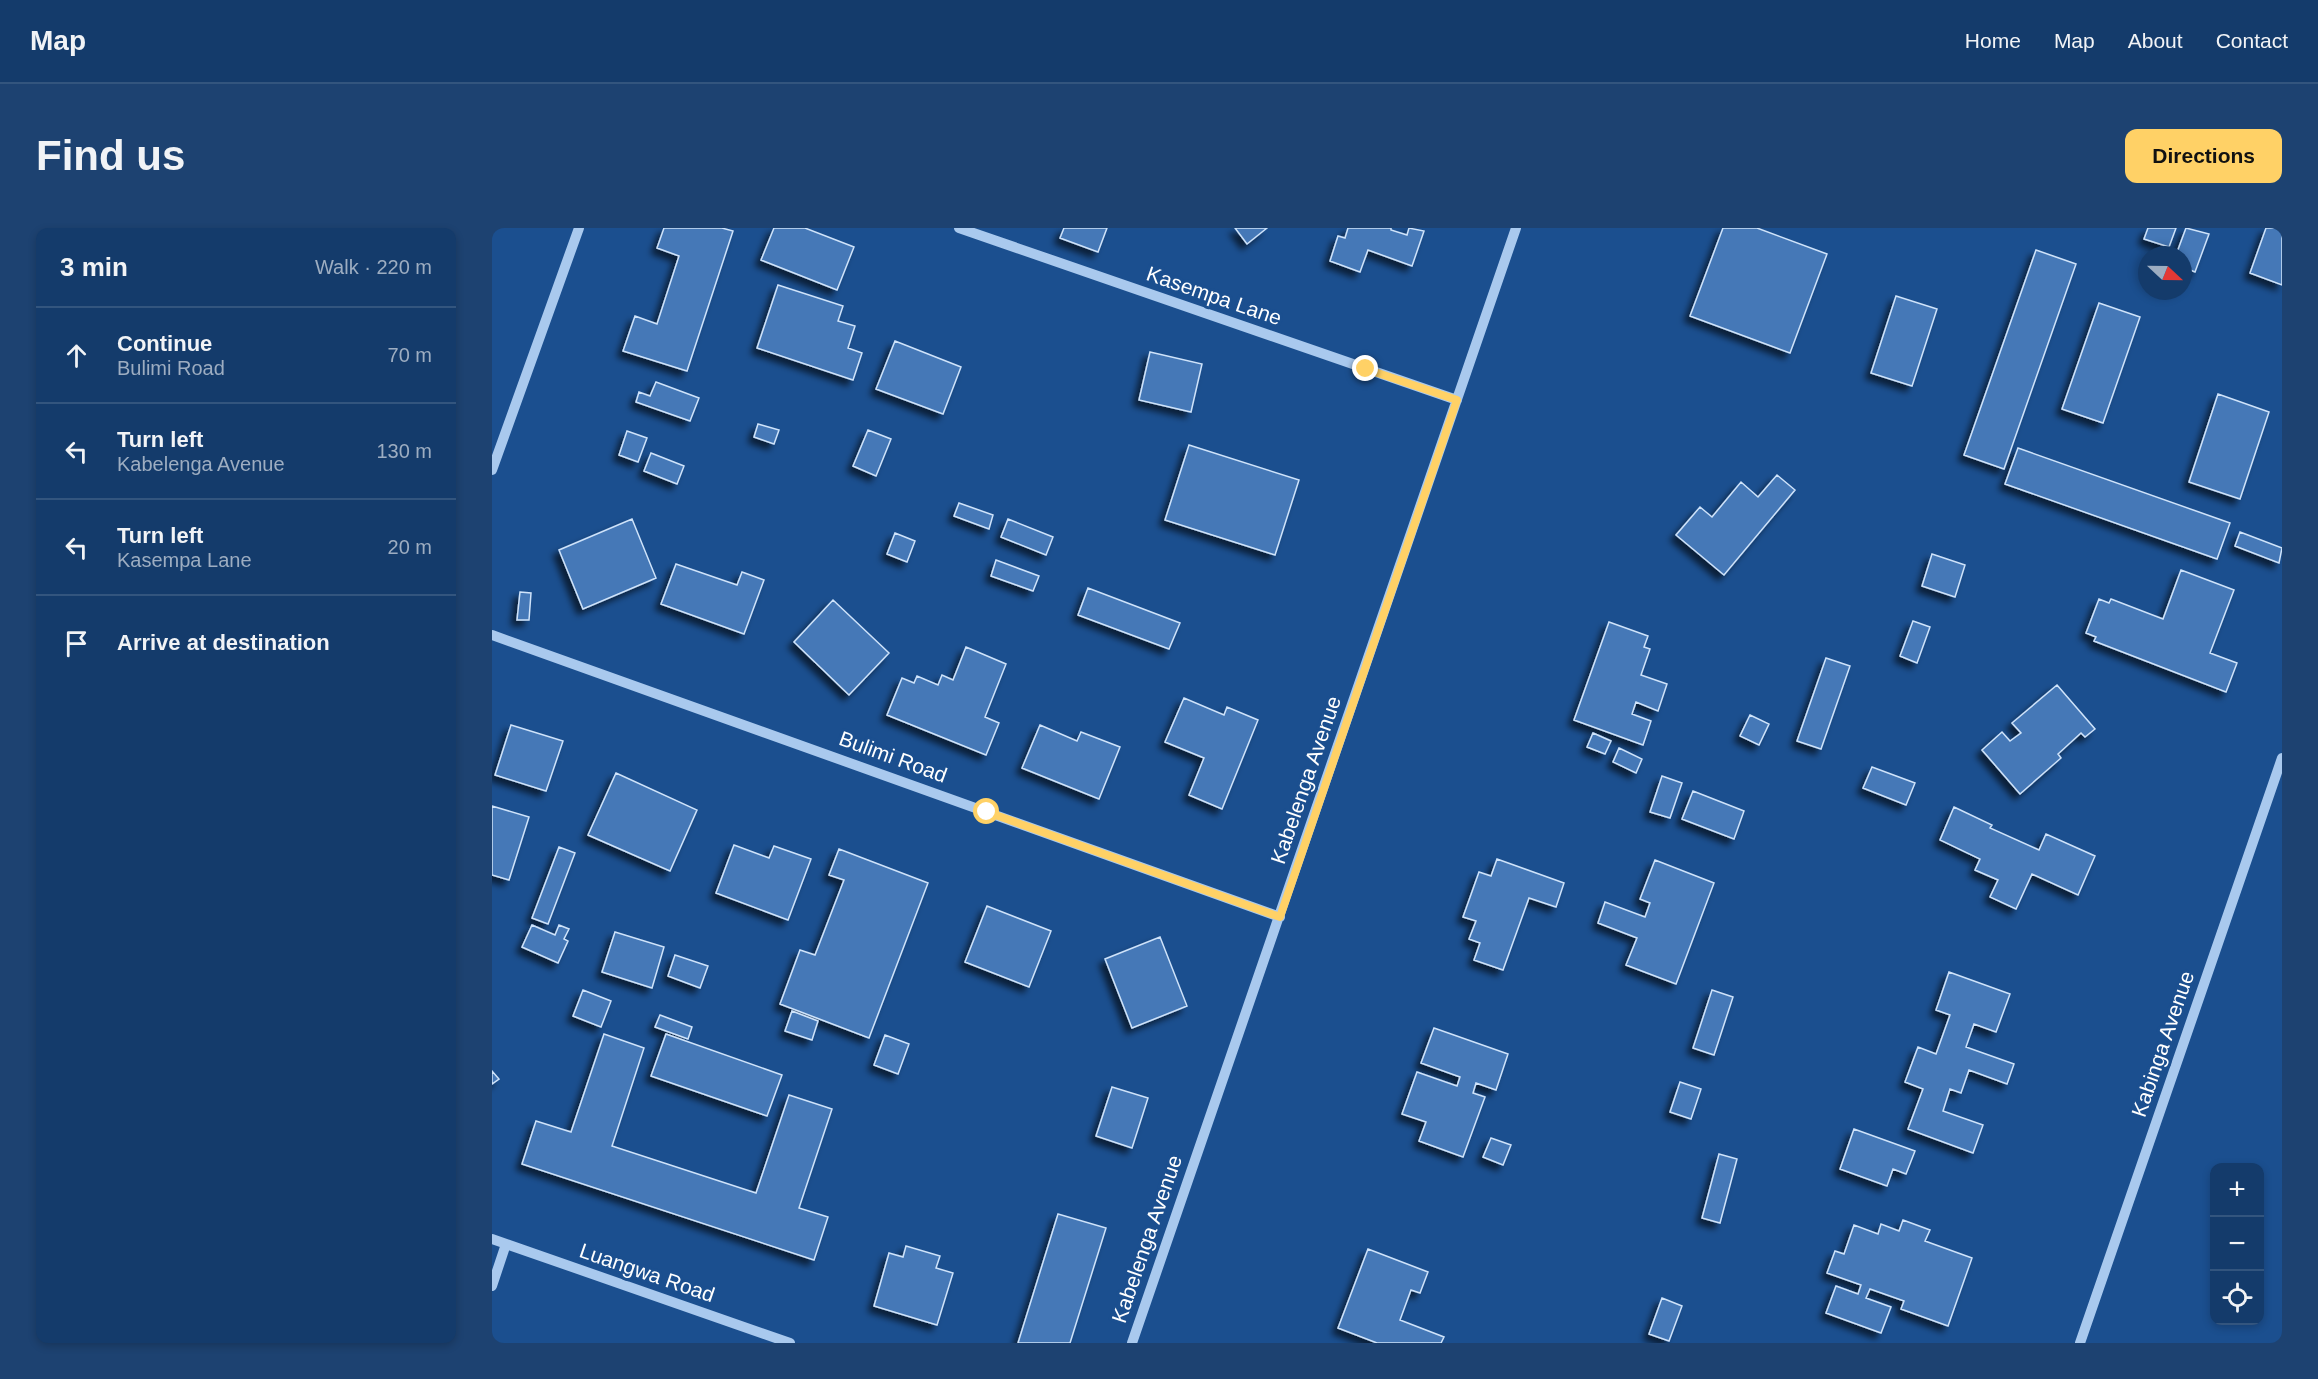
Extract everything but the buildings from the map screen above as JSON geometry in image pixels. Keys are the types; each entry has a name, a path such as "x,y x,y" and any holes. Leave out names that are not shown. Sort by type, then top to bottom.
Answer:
{"street":[{"path":"492,470 579,228"},
{"name":"Kasempa Lane","path":"959,228 1457,400"},
{"name":"Kabelenga Avenue","path":"1132,1343 1516,228"},
{"name":"Bulimi Road","path":"492,634 1280,917"},
{"name":"Kabinga Avenue","path":"2080,1343 2282,758"},
{"name":"Luangwa Road","path":"492,1239 790,1343"},
{"path":"492,1286 507,1244"}],"route":[{"path":"987,812 1280,917 1457,400 1366,369"}]}
